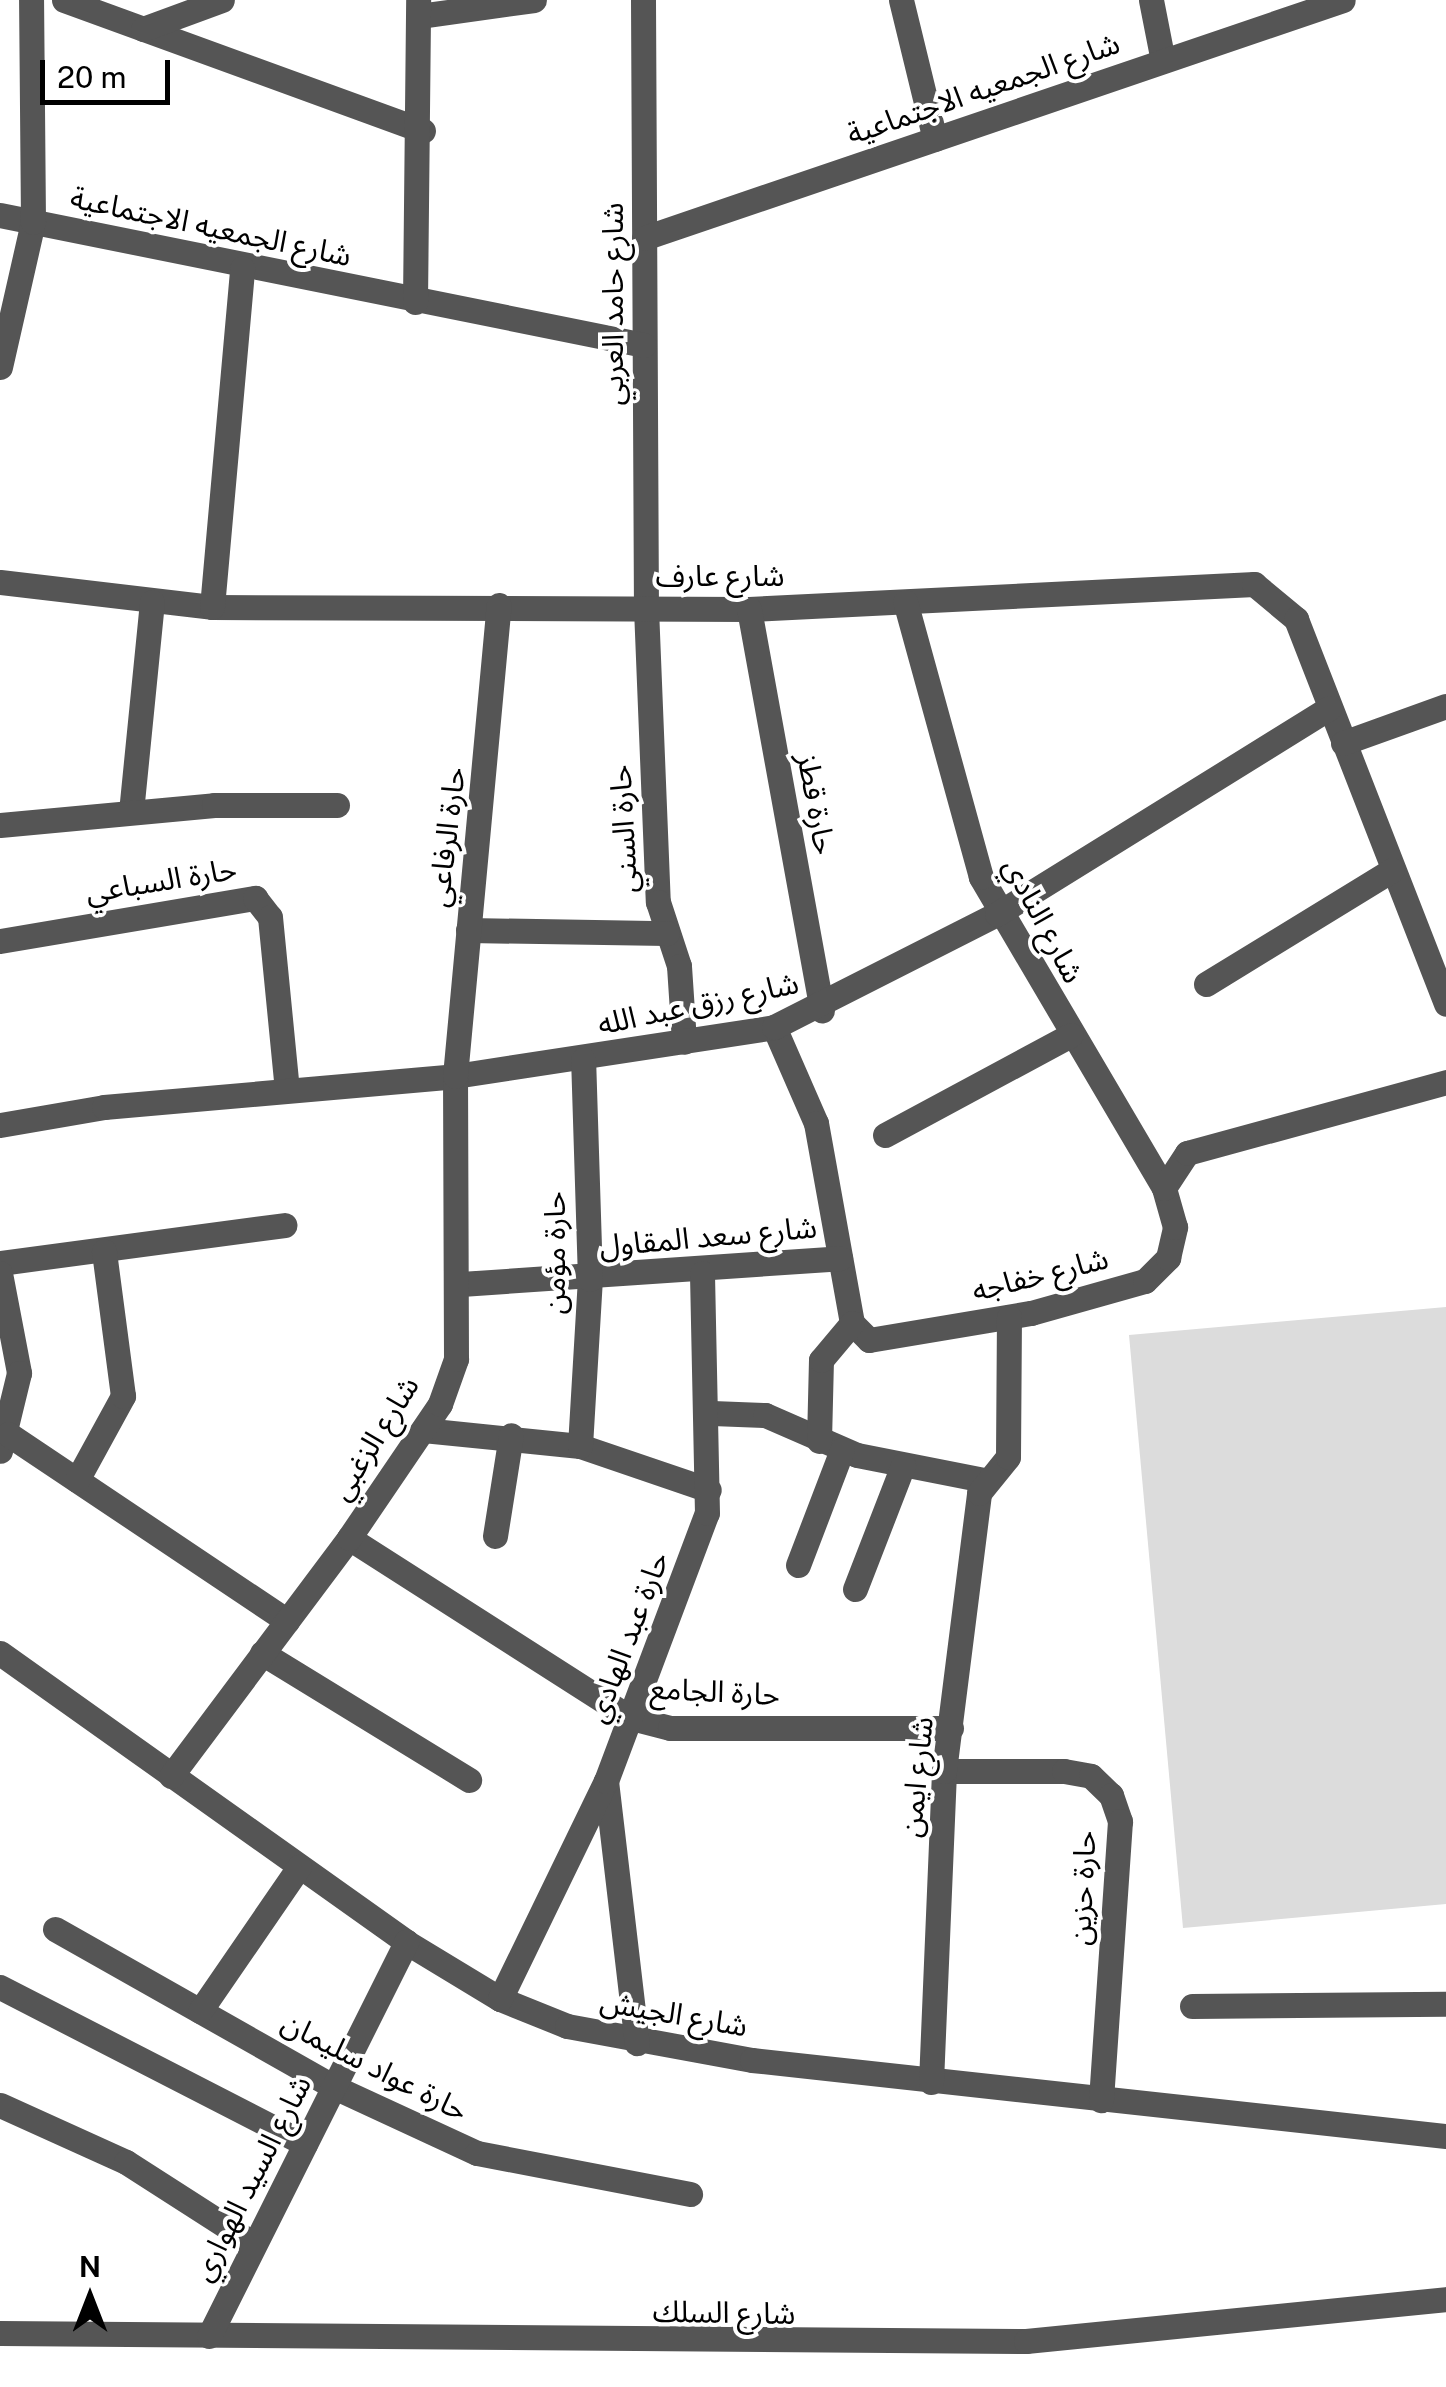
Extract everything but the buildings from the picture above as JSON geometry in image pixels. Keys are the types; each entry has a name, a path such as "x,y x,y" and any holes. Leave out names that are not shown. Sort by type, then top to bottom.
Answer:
{"street":[{"path":"0,367 33,222 31,0"},
{"path":"64,0 423,131"},
{"path":"142,28 222,0"},
{"path":"415,302 423,131 419,8 534,0"},
{"name":"شارع حامد العربي","path":"642,0 646,608"},
{"path":"901,0 935,139"},
{"path":"1151,0 1163,62"},
{"name":"شارع الجمعيه الاجتماعية","path":"644,238 1344,0"},
{"name":"شارع الجمعيه الاجتماعية","path":"0,215 242,268 644,345"},
{"path":"212,607 242,268"},
{"name":"شارع عارف","path":"0,582 212,607 499,605 749,609 1254,584 1296,619 1446,1004"},
{"path":"131,812 152,602"},
{"name":"شارع النادي","path":"904,602 964,832 998,914 1164,1188"},
{"name":"حارة الرفاعي","path":"455,1076 499,605"},
{"name":"حارة السني","path":"646,608 658,902 668,933 684,1042"},
{"name":"حارة قطز","path":"749,609 822,1010"},
{"path":"1343,743 1446,706"},
{"name":"شارع رزق عبد الله","path":"0,1126 287,1090 455,1076 583,1060 774,1027 822,1010 998,914 1329,708"},
{"path":"0,826 131,812 338,804"},
{"path":"1206,984 1392,870"},
{"name":"حارة السباعي","path":"0,941 254,898 270,917 287,1090"},
{"path":"468,930 668,933"},
{"path":"774,1027 816,1123 852,1322 821,1360 830,1446 798,1566"},
{"path":"885,1135 1072,1035"},
{"name":"حارة مؤمن","path":"580,1446 590,1279 583,1060"},
{"name":"شارع الزغبي","path":"170,1776 349,1538 423,1430 456,1359 461,1284 455,1076"},
{"path":"1164,1188 1187,1153 1446,1082"},
{"name":"شارع خفاجه","path":"852,1322 885,1342 1009,1317 1158,1271 1176,1227 1164,1188"},
{"path":"0,1263 284,1225"},
{"path":"76,1480 123,1396 104,1251"},
{"name":"شارع سعد المقاول","path":"461,1284 702,1273 840,1258"},
{"name":"حارة عبد الهادي","path":"500,1999 606,1780 709,1490 712,1413 702,1273"},
{"path":"0,1274 6,1430 287,1620"},
{"name":"شارع ايمن","path":"931,2082 944,1771 983,1480 1008,1457 1009,1317"},
{"path":"712,1413 764,1416 830,1446 904,1466 983,1480"},
{"path":"423,1430 580,1446 709,1490"},
{"path":"495,1536 510,1436"},
{"path":"855,1589 904,1466"},
{"name":"حارة الجامع","path":"349,1538 631,1718 670,1728 951,1728"},
{"name":"شارع الجيش","path":"0,1653 406,1942 500,1999 637,2043 931,2082 1446,2136"},
{"path":"262,1653 470,1780"},
{"name":"حارة حزين","path":"944,1771 1064,1771 1091,1776 1111,1795 1120,1821 1101,2100"},
{"path":"606,1780 637,2043"},
{"path":"200,2010 300,1867"},
{"name":"حارة عواد سليمان","path":"55,1929 334,2087 477,2153 690,2194"},
{"name":"شارع السيد الهواري","path":"208,2336 406,1942"},
{"path":"0,1987 305,2144"},
{"path":"1192,2006 1446,2004"},
{"path":"0,2105 126,2162 252,2243"},
{"name":"شارع السلك","path":"0,2333 1026,2342 1446,2299"}],"shaded area":[{"path":"1446,1307 1446,1904 1183,1928 1129,1335"}]}
